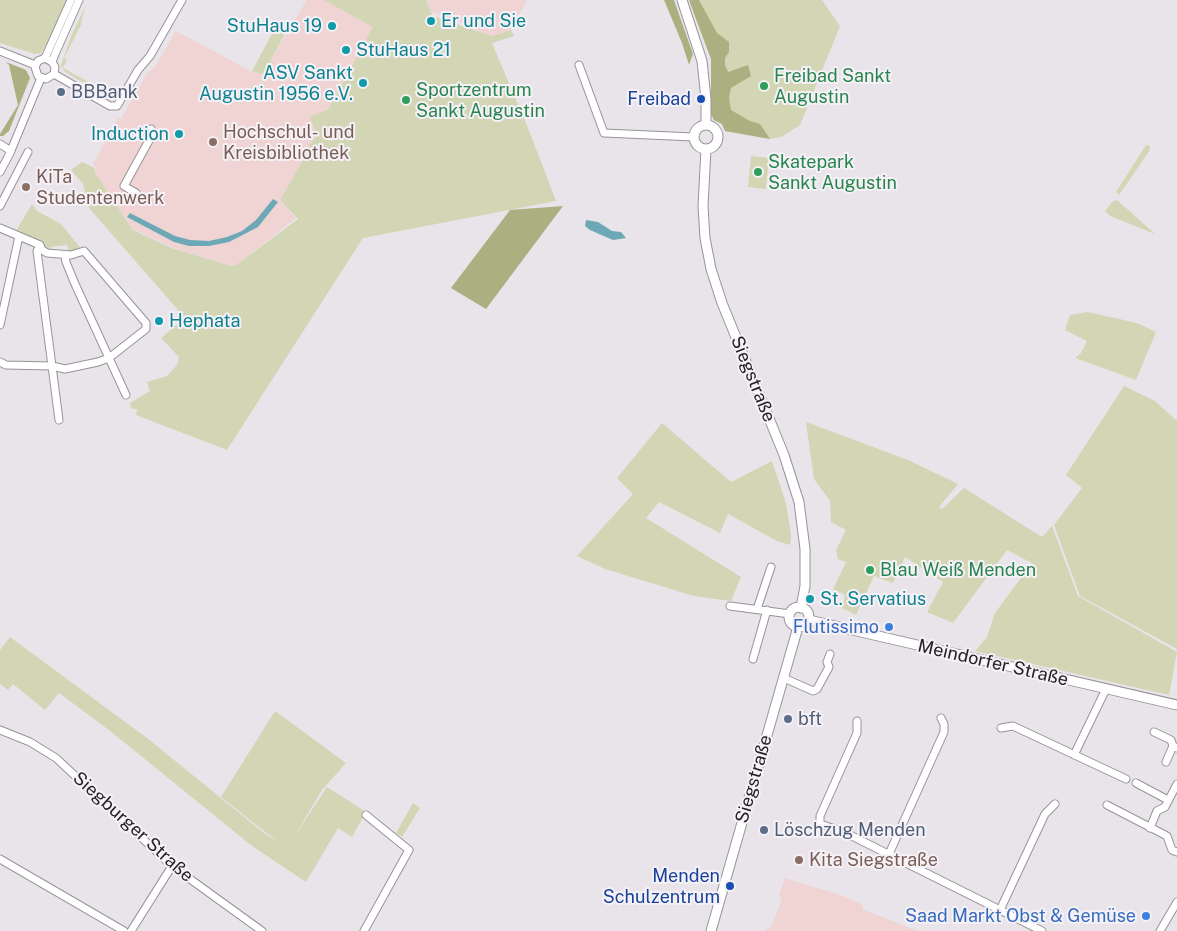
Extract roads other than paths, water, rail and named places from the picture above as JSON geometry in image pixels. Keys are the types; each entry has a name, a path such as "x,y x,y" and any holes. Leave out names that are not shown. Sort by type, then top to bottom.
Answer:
{"main road":[{"path":"682,0 702,62 706,99 706,125 697,130 694,136 696,144 706,149"},
{"name":"Siegstraße","path":"706,125 713,128 718,138 714,146 706,149 703,206 705,238 711,269 722,303 784,455 799,502 805,556 805,586 801,608"},
{"path":"801,608 808,613 809,620 804,626 798,627 791,622 790,614 793,610 801,608"},
{"name":"Meindorfer Straße","path":"809,620 1177,705"},
{"name":"Siegstraße","path":"711,931 714,915 798,627"}],"street":[{"path":"45,58 52,62 55,69 54,74 48,78 41,78 35,72 35,65 38,61 45,58 71,0"},
{"path":"52,62 79,0"},
{"path":"54,74 110,106 117,106 138,70 150,56 182,0"},
{"path":"0,51 35,65"},
{"path":"579,65 604,133 694,136"},
{"path":"0,172 11,151 41,78"},
{"path":"136,193 124,186 152,135 151,129"},
{"path":"0,144 11,151"},
{"path":"0,206 28,152"},
{"path":"0,228 19,236 27,242 40,245"},
{"path":"0,325 19,236"},
{"path":"0,362 6,365 52,366 65,369 109,358 143,332 146,323 84,251 65,255 60,252 47,253 42,250 40,245"},
{"path":"40,245 37,251 59,420"},
{"path":"65,255 69,269 126,395"},
{"path":"757,609 771,567"},
{"path":"730,606 790,614"},
{"path":"753,659 767,610"},
{"path":"784,678 813,691 817,689 829,667 827,662 830,654"},
{"path":"1074,755 1106,689"},
{"path":"889,854 944,732 944,724 941,718"},
{"path":"857,721 857,733 820,816 820,824 844,832 1042,931"},
{"path":"1001,728 1014,726 1126,780"},
{"name":"Siegburger Straße","path":"0,730 30,742 56,758 172,866 262,931"},
{"path":"1154,732 1171,740 1175,747 1166,762"},
{"path":"1136,782 1168,800"},
{"path":"1150,828 1158,811 1164,807 1177,784"},
{"path":"1000,910 1045,814 1055,804"},
{"path":"1107,804 1167,836 1172,850 1177,852"},
{"path":"364,931 410,850 366,815"},
{"path":"0,859 124,931"},
{"path":"131,931 172,866"},
{"path":"1160,931 1177,902"}],"water":[{"path":"273,199 278,202 258,227 229,242 209,246 189,246 174,242 127,217 130,213 175,236 190,240 209,241 242,231 256,220"},
{"path":"586,220 598,222 612,231 621,232 626,238 613,240 590,230 585,226"}],"place":[{"name":"Er und Sie","path":"431,21"},
{"name":"StuHaus 19","path":"332,26"},
{"name":"StuHaus 21","path":"346,50"},
{"name":"ASV Sankt Augustin 1956 e.V.","path":"363,83"},
{"name":"Freibad Sankt Augustin","path":"764,86"},
{"name":"BBBank","path":"61,92"},
{"name":"Freibad","path":"701,99"},
{"name":"Sportzentrum Sankt Augustin","path":"406,100"},
{"name":"Induction","path":"179,134"},
{"name":"Hochschul- und Kreisbibliothek","path":"213,142"},
{"name":"Skatepark Sankt Augustin","path":"758,172"},
{"name":"KiTa Studentenwerk","path":"26,187"},
{"name":"Hephata","path":"159,321"},
{"name":"Blau Weiß Menden","path":"870,570"},
{"name":"St. Servatius","path":"810,599"},
{"name":"Flutissimo","path":"889,627"},
{"name":"bft","path":"788,719"},
{"name":"Löschzug Menden","path":"764,830"},
{"name":"Kita Siegstraße","path":"799,860"},
{"name":"Menden Schulzentrum","path":"730,886"},
{"name":"Saad Markt Obst & Gemüse","path":"1146,916"}]}
